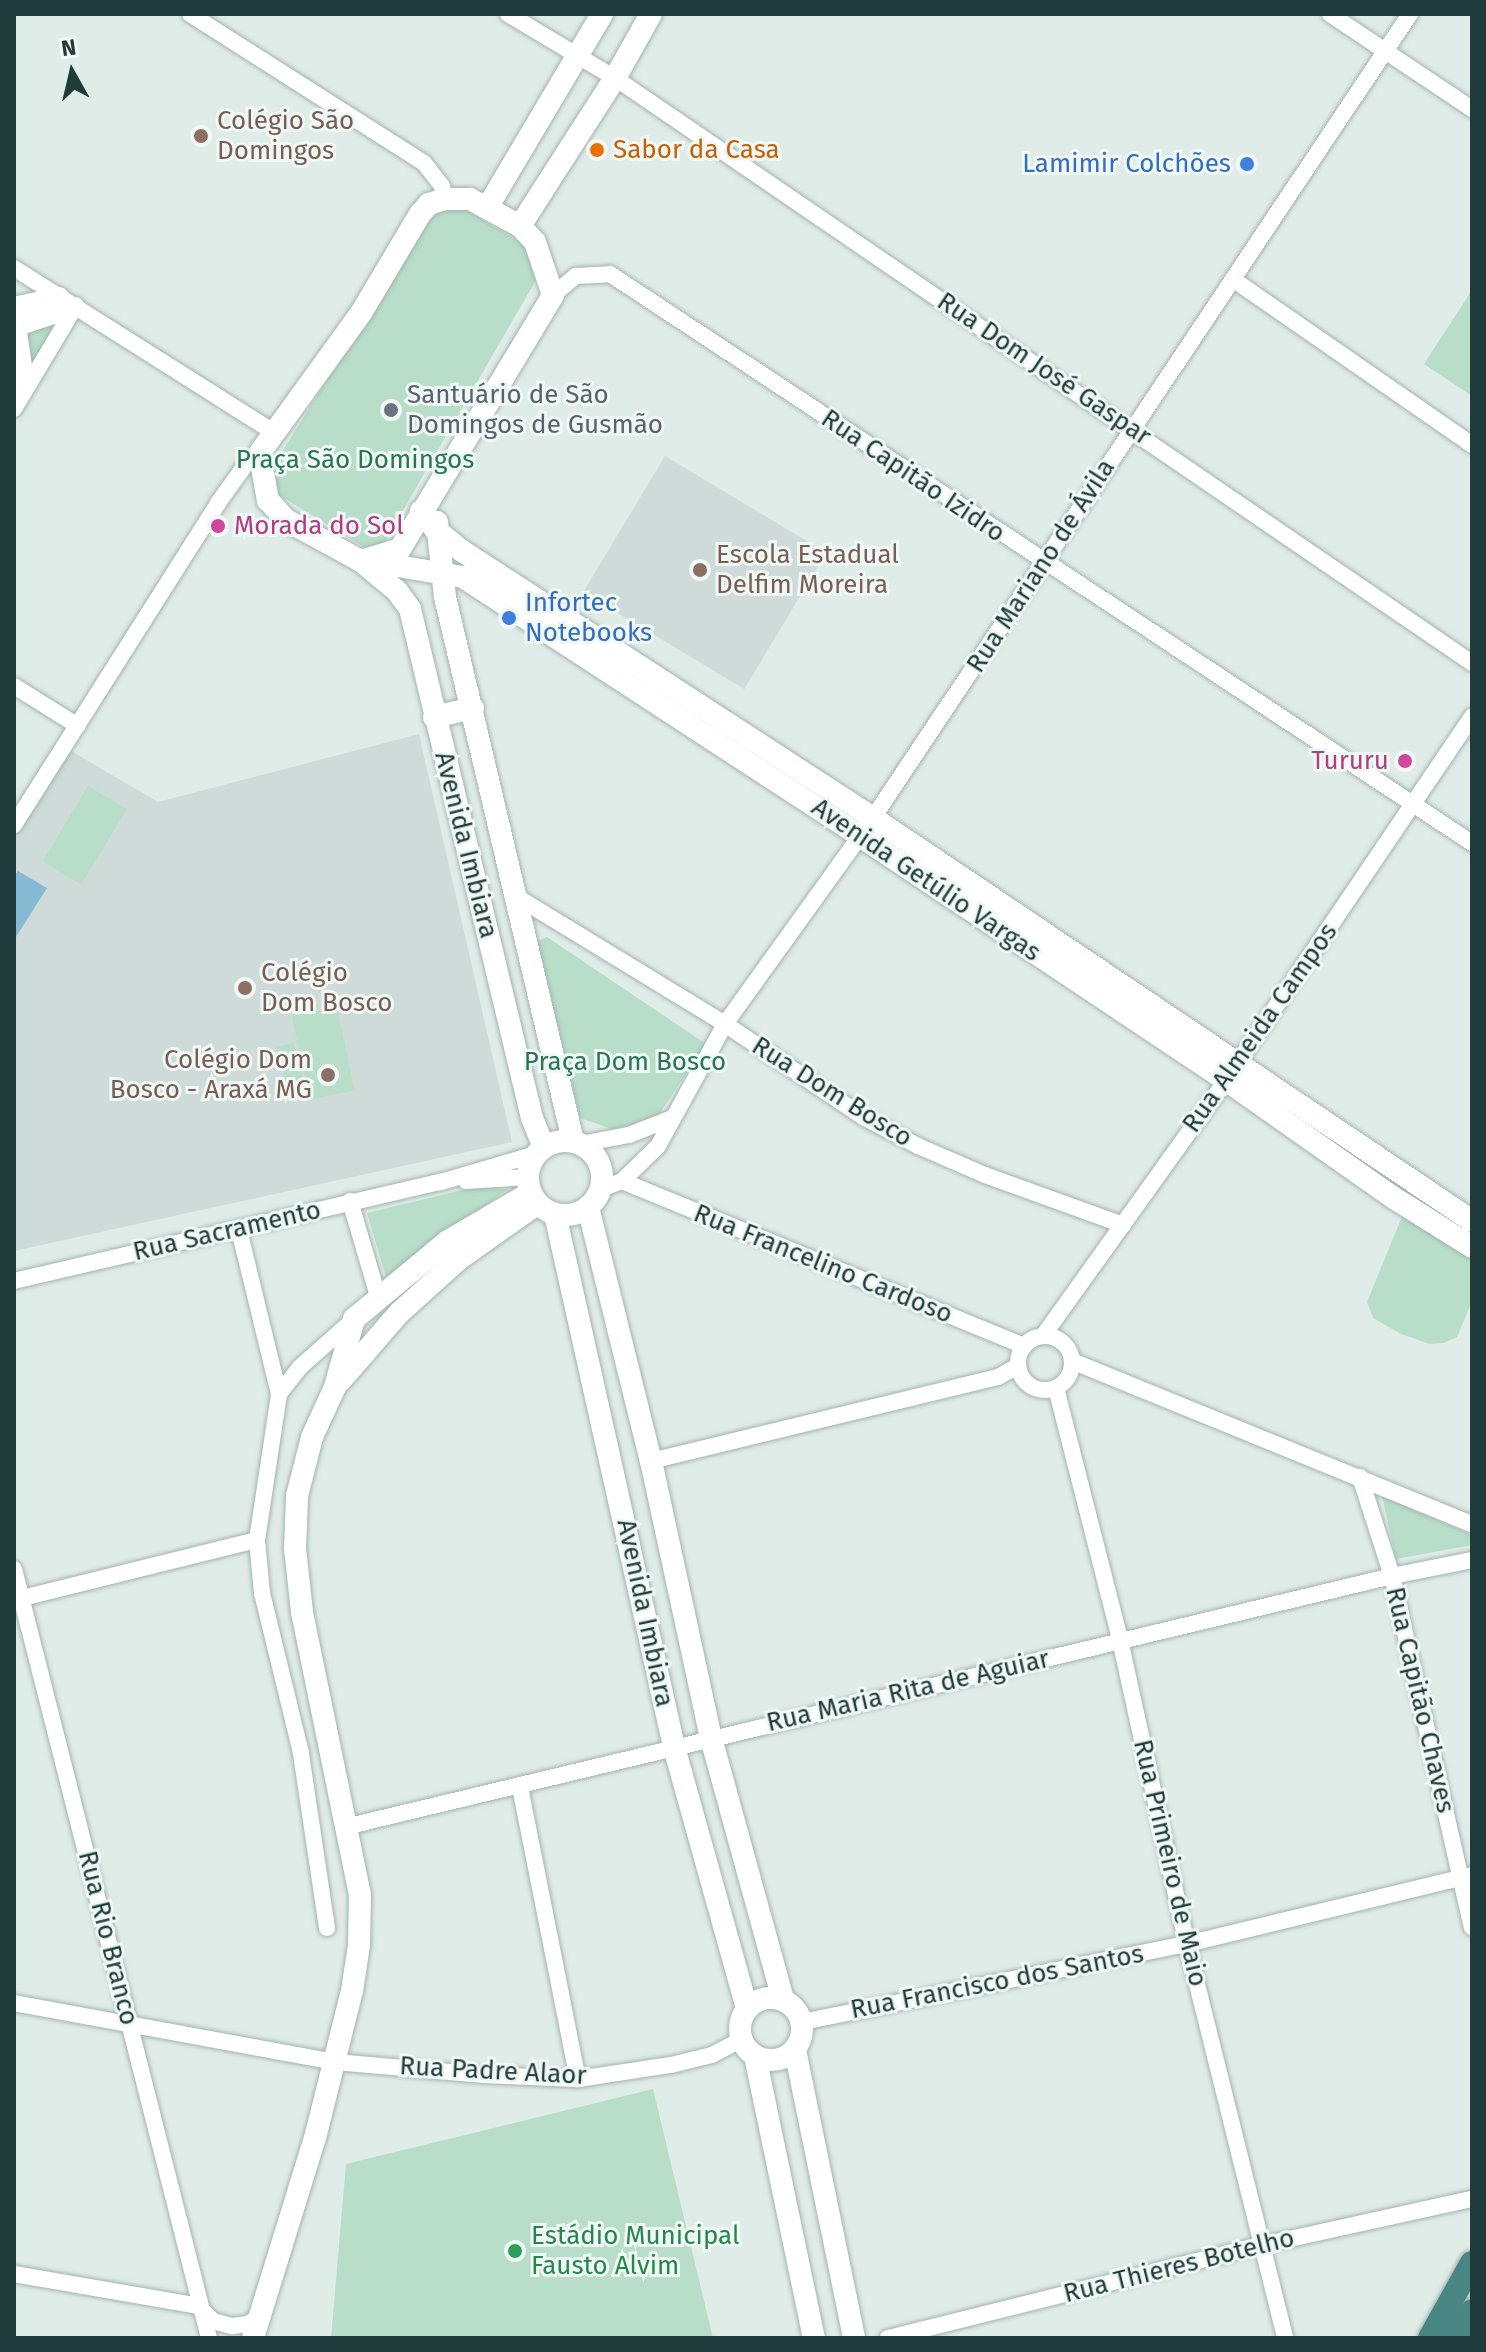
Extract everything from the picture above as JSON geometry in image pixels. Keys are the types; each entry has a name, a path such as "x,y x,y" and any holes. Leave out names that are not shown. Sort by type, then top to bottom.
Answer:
{"highway":[{"path":"1430,2338 1472,2263"},
{"path":"1456,2338 1472,2311"}],"main road":[{"path":"487,208 602,14"},
{"path":"520,226 615,78 651,14"},
{"path":"445,199 470,199 487,208 520,226 535,242 553,295 400,549 361,561 286,520 268,500 261,451 361,313 429,204 445,199"},
{"path":"440,570 436,530 444,478"},
{"name":"Avenida Getúlio Vargas","path":"421,511 436,530 462,551 1469,1232"},
{"name":"Avenida Getúlio Vargas","path":"361,561 440,570 476,585 866,827"},
{"name":"Avenida Imbiara","path":"361,561 397,591 410,609 540,1150"},
{"name":"Avenida Imbiara","path":"440,570 577,1143"},
{"path":"434,717 473,708"},
{"path":"577,1143 597,1158 604,1193 573,1215 538,1197 540,1150 577,1143"},
{"name":"Avenida Imbiara","path":"604,1193 651,1461 711,1738 783,2000"},
{"path":"253,2338 335,2062 359,1945 360,1895 302,1612 295,1549 297,1496 312,1437 335,1387 354,1319 378,1296 538,1197"},
{"name":"Avenida Imbiara","path":"538,1197 674,1747 747,2009"},
{"path":"335,1387 454,1250"},
{"path":"748,2048 777,2059 795,2050 800,2041 802,2022 798,2012 783,2000 764,1998 747,2009 742,2018 748,2048 814,2338"},
{"path":"795,2050 854,2338"}],"street":[{"path":"190,14 208,19 424,163 442,186 445,199"},
{"name":"Rua Dom José Gaspar","path":"508,14 615,78 1472,663"},
{"path":"1330,14 1472,109"},
{"name":"Rua Mariano de Ávila","path":"604,1193 658,1146 725,1024 866,827 1410,14"},
{"path":"14,268 275,433"},
{"name":"Rua Capitão Izidro","path":"553,295 576,276 610,274 1044,564 1472,843"},
{"path":"1234,280 1472,445"},
{"path":"25,386 15,320 67,302"},
{"path":"14,409 67,302"},
{"path":"14,825 218,503 246,464 261,451"},
{"path":"14,686 78,726"},
{"name":"Rua Almeida Campos","path":"1043,1336 1231,1071 1472,716"},
{"name":"Rua Dom Bosco","path":"517,897 725,1024 865,1118 918,1146 1123,1225"},
{"path":"577,1143 629,1135 672,1118"},
{"path":"441,1182 540,1150"},
{"path":"441,1182 538,1197"},
{"name":"Rua Sacramento","path":"14,1281 441,1182"},
{"name":"Rua Francelino Cardoso","path":"604,1193 1024,1346"},
{"path":"350,1201 378,1296"},
{"path":"239,1230 279,1394 257,1540 262,1593 301,1753 327,1928"},
{"path":"279,1394 299,1368 354,1319"},
{"path":"651,1461 998,1377 1018,1366 1024,1346 1043,1336 1066,1346 1072,1361 1069,1377 1048,1391 1032,1387 1018,1366"},
{"path":"1072,1361 1472,1524"},
{"name":"Rua Primeiro de Maio","path":"1056,1388 1120,1640 1187,1944 1285,2338"},
{"name":"Rua Capitão Chaves","path":"1360,1477 1392,1576 1466,1876 1472,1927"},
{"path":"18,1600 257,1540"},
{"name":"Rua Maria Rita de Aguiar","path":"345,1827 1120,1640 1472,1560"},
{"name":"Rua Rio Branco","path":"14,1569 18,1600 131,2026 209,2338"},
{"path":"520,1787 578,2079"},
{"name":"Rua Francisco dos Santos","path":"802,2022 1187,1944 1466,1876"},
{"name":"Rua Padre Alaor","path":"14,2003 335,2062 578,2079 671,2065 748,2048"},
{"name":"Rua Thieres Botelho","path":"888,2338 1262,2245 1472,2199"},
{"path":"14,2274 199,2306 213,2321 232,2326 248,2324 262,2315"}],"shaded area":[{"name":"Escola Estadual Delfim Moreira","path":"665,456 826,553 744,689 583,592"},
{"name":"Colégio Dom Bosco","path":"419,734 512,1142 14,1251 14,834 66,748 158,802"}],"green space":[{"name":"Praça São Domingos","path":"458,205 528,247 534,260 536,280 383,545 369,550 279,495 269,482 271,469 427,222 441,211"},
{"path":"1472,290 1472,396 1424,364"},
{"path":"49,324 54,329 34,367 29,363 25,330"},
{"path":"88,786 127,809 81,885 43,861"},
{"name":"Praça Dom Bosco","path":"547,937 706,1044 656,1119 612,1129 580,1118 536,942"},
{"path":"337,1007 355,1090 310,1100 292,1017"},
{"path":"294,1043 306,1091 288,1095 277,1047"},
{"path":"471,1188 508,1189 386,1277 367,1213"},
{"path":"1403,1214 1472,1256 1472,1301 1457,1337 1444,1343 1430,1344 1401,1334 1373,1318 1367,1302"},
{"path":"1382,1496 1472,1535 1472,1545 1396,1559"},
{"name":"Estádio Municipal Fausto Alvim","path":"653,2089 713,2338 331,2338 346,2164"}],"water":[{"path":"18,871 47,888 14,940 14,877"}],"place":[{"name":"Colégio São Domingos","path":"201,136"},
{"name":"Sabor da Casa","path":"597,150"},
{"name":"Lamimir Colchões","path":"1247,164"},
{"name":"Santuário de São Domingos de Gusmão","path":"391,410"},
{"name":"Morada do Sol","path":"218,526"},
{"name":"Escola Estadual Delfim Moreira","path":"700,570"},
{"name":"Infortec Notebooks","path":"509,618"},
{"name":"Tururu","path":"1405,761"},
{"name":"Colégio Dom Bosco","path":"245,988"},
{"name":"Colégio Dom Bosco - Araxá MG","path":"328,1075"},
{"name":"Estádio Municipal Fausto Alvim","path":"515,2251"}]}
